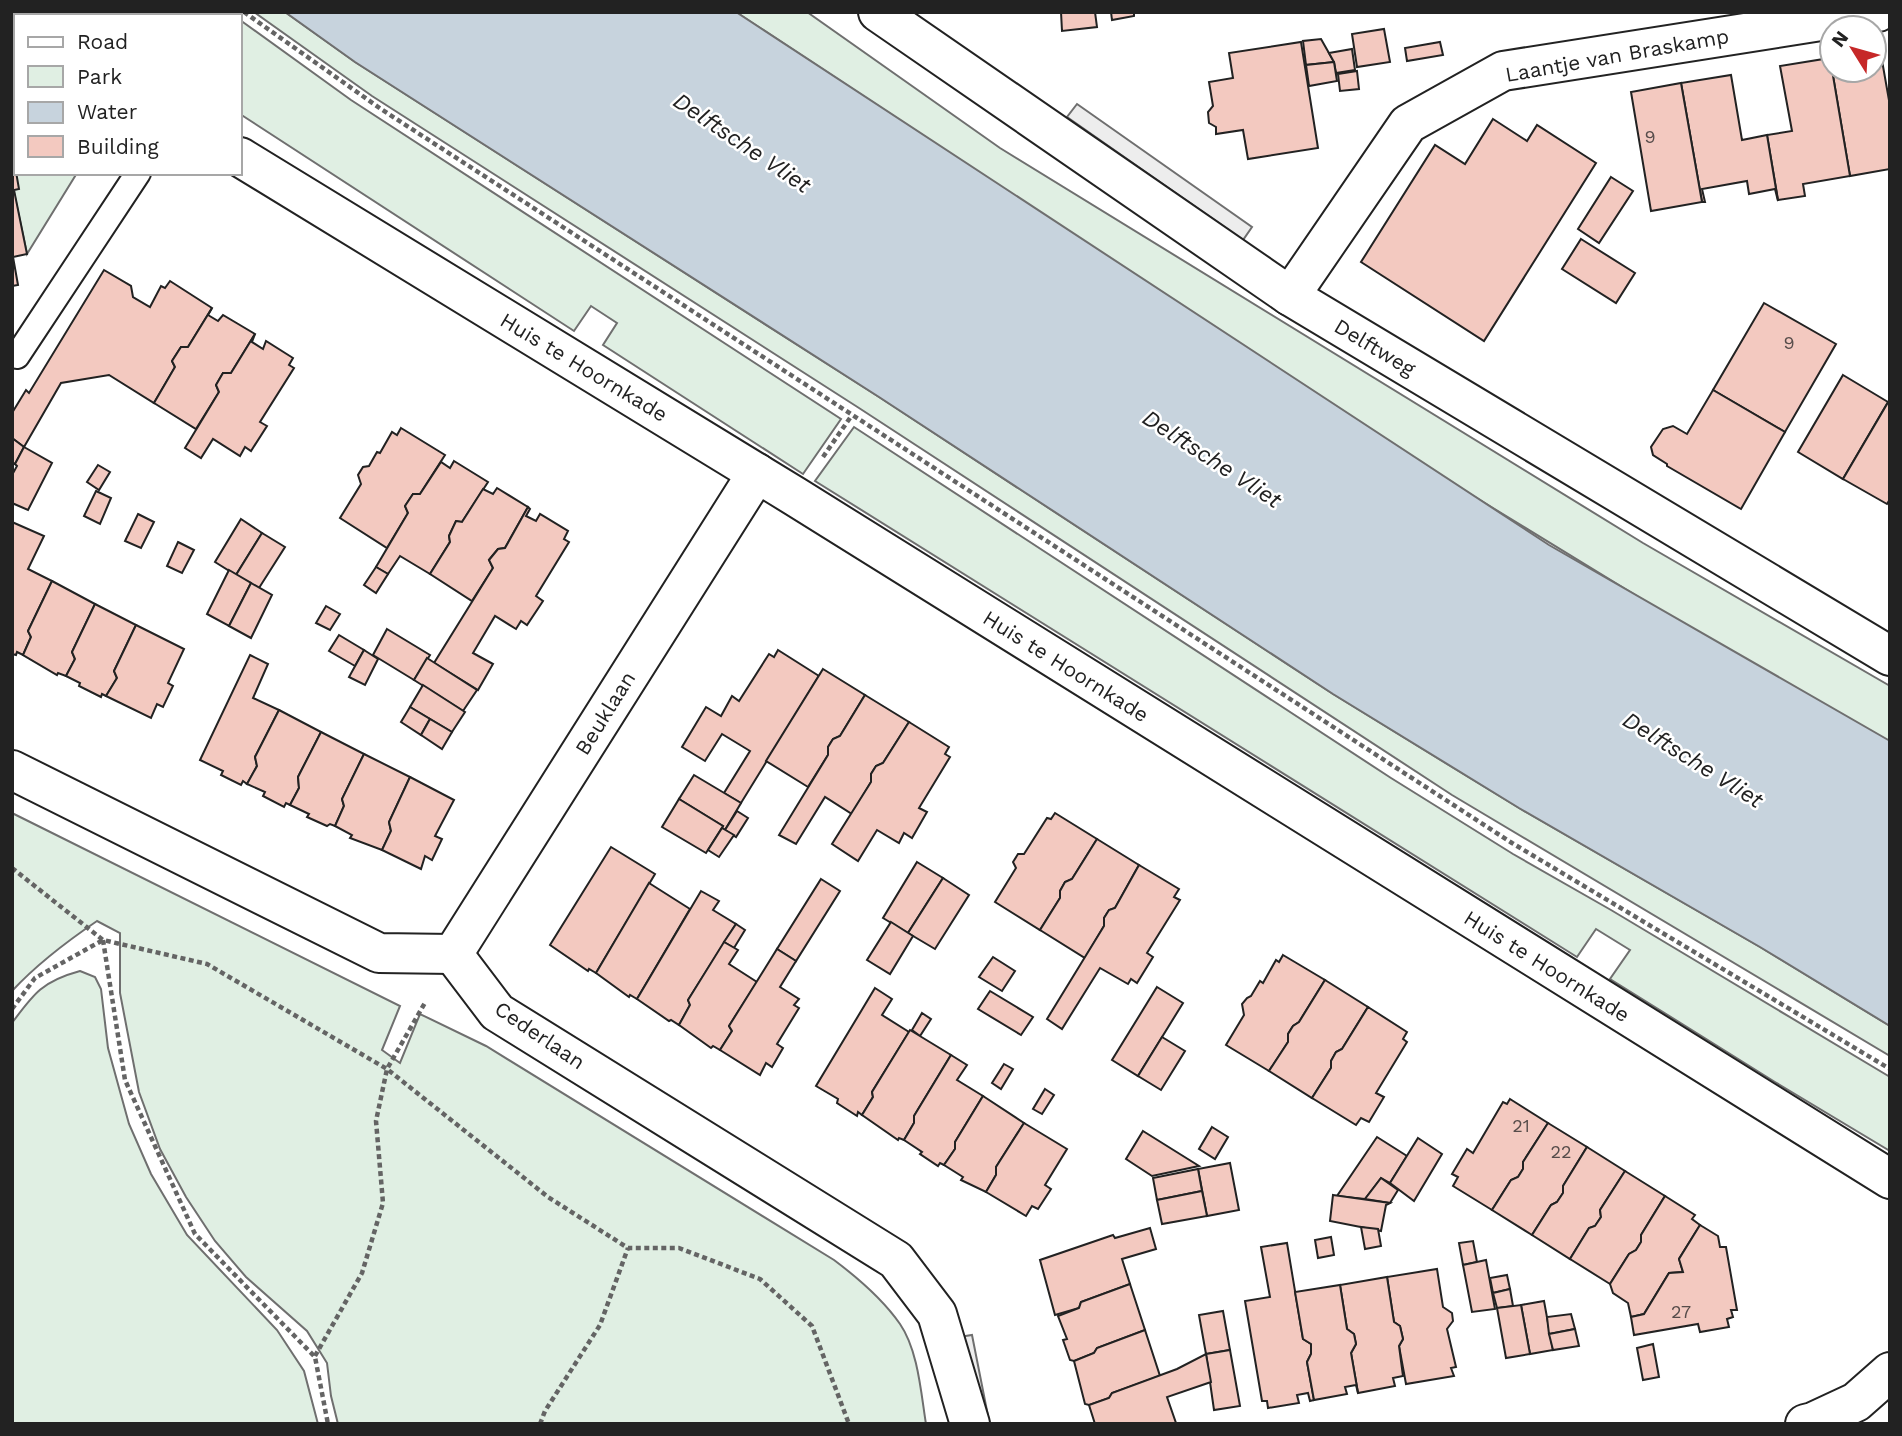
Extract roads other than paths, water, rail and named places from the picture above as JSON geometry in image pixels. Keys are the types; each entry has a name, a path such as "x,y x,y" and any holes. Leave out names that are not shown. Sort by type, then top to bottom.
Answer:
{"street":[{"name":"Delftweg","path":"878,12 1290,296 1890,656"},
{"name":"Laantje van Braskamp","path":"1290,296 1408,124 1503,71 1878,12"},
{"name":"Huis te Hoornkade","path":"242,158 757,472 1890,1180"},
{"name":"Beuklaan","path":"453,954 757,472"},
{"path":"12,771 379,953 453,954"},
{"name":"Cederlaan","path":"453,954 497,1012 896,1260 937,1314 971,1424"},
{"path":"1805,1424 1856,1402 1890,1372"}],"lane":[{"path":"17,356 137,175"}],"water":[{"name":"Delftsche Vliet","path":"285,12 736,12 1549,545 1890,741 1890,1026 1760,947 1519,808 1333,694 879,397 355,62"}]}
